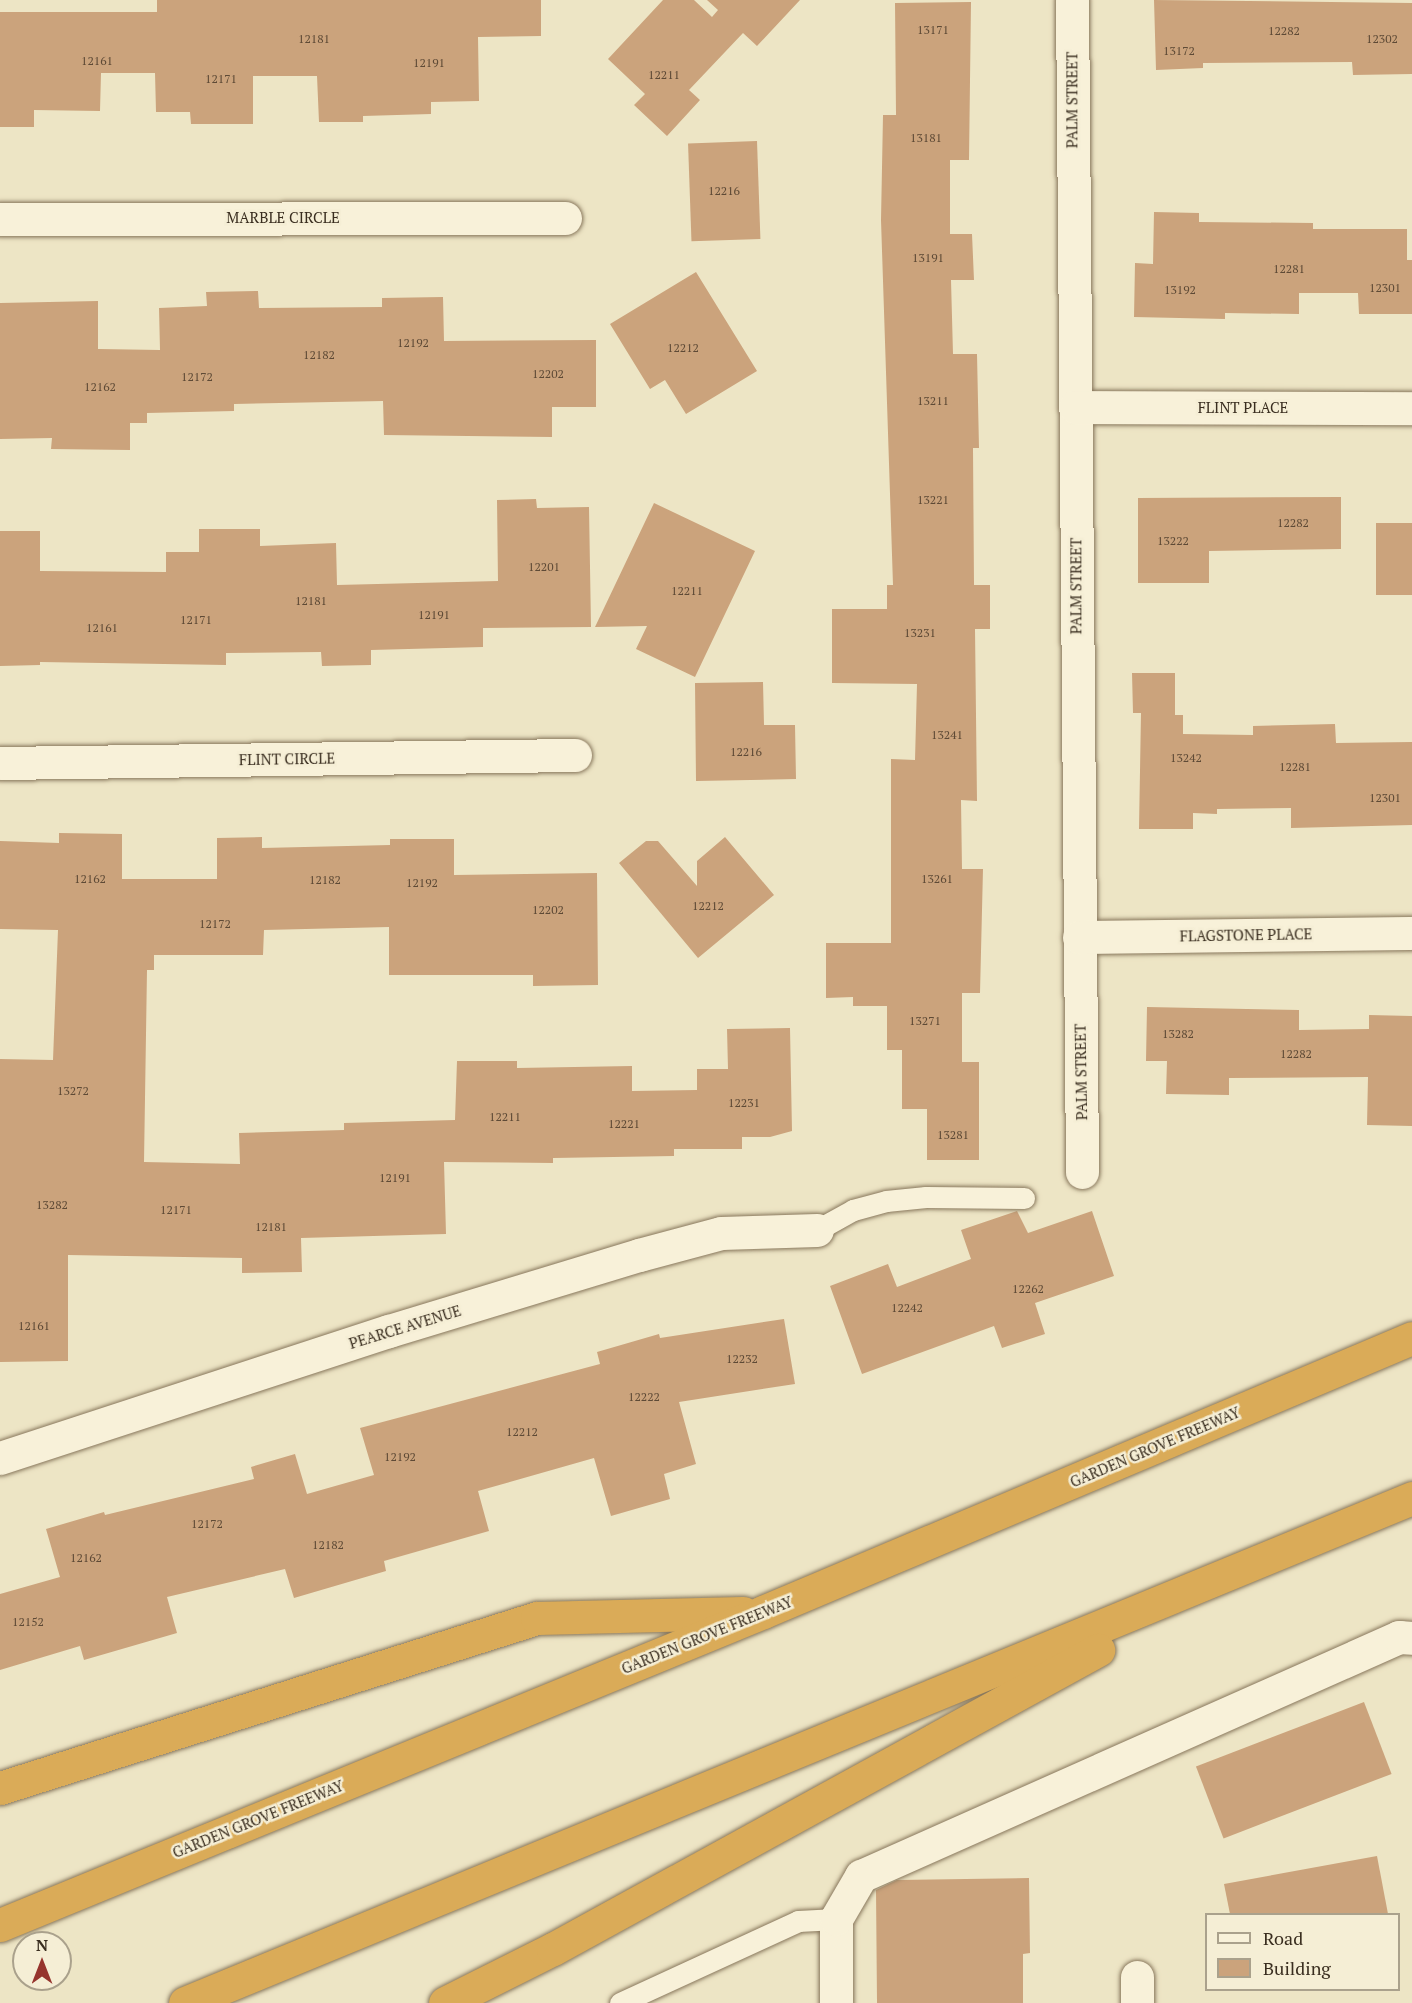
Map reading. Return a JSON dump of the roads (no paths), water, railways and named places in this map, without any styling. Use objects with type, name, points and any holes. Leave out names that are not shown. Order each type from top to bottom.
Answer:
[{"type":"highway","name":"GARDEN GROVE FREEWAY","points":[[0,1925],[763,1612],[1412,1338]]},
{"type":"highway","points":[[185,2003],[1237,1574],[1412,1498]]},
{"type":"highway","points":[[445,2003],[564,1943],[1237,1574]]},
{"type":"highway","points":[[0,1788],[537,1618],[763,1612]]},
{"type":"street","name":"PALM STREET","points":[[1072,0],[1082,1172]]},
{"type":"street","name":"MARBLE CIRCLE","points":[[0,219],[565,218]]},
{"type":"street","name":"FLINT PLACE","points":[[1075,408],[1412,408]]},
{"type":"street","name":"FLINT CIRCLE","points":[[0,763],[574,755]]},
{"type":"street","name":"FLAGSTONE PLACE","points":[[1079,937],[1412,933]]},
{"type":"street","name":"PEARCE AVENUE","points":[[0,1458],[389,1331],[639,1255],[722,1233],[817,1230]]},
{"type":"street","points":[[836,2003],[836,1920],[861,1876],[1399,1637],[1412,1638]]},
{"type":"lane","points":[[817,1230],[853,1210],[886,1201],[926,1197],[1024,1198]]},
{"type":"lane","points":[[620,2003],[798,1921],[836,1920]]}]
